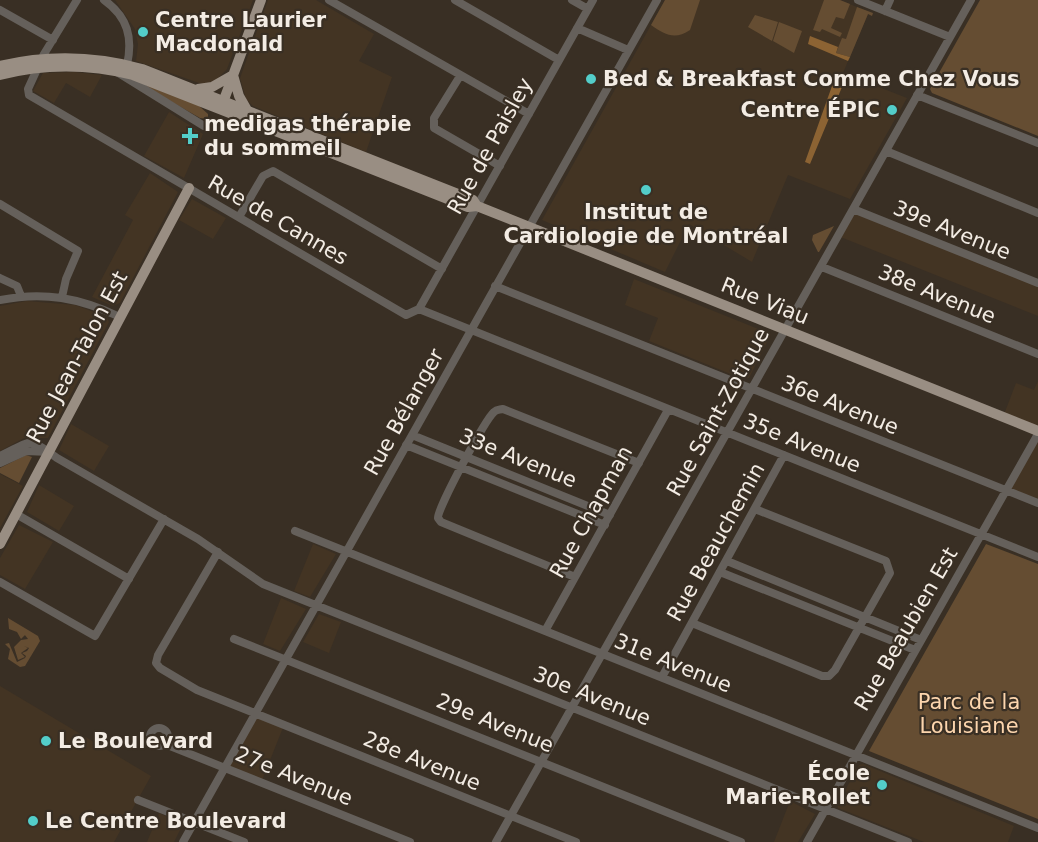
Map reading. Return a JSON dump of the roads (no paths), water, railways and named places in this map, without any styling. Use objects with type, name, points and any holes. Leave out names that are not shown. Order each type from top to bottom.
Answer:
[{"type":"main road","points":[[222,104],[261,0]]},
{"type":"main road","points":[[0,66],[40,64],[80,58],[127,65],[195,89],[222,104],[468,207],[477,206],[473,200],[248,110],[222,104],[144,84],[116,71],[40,64],[0,75]]},
{"type":"main road","points":[[195,89],[212,87],[233,75]]},
{"type":"main road","points":[[233,75],[239,96],[248,110]]},
{"type":"main road","name":"Rue Jean-Talon Est","points":[[0,544],[189,188]]},
{"type":"main road","name":"Rue Viau","points":[[477,206],[1038,433]]},
{"type":"street","points":[[40,64],[76,0]]},
{"type":"street","points":[[104,0],[117,11],[129,32],[131,44],[127,65]]},
{"type":"street","points":[[329,0],[529,114]]},
{"type":"street","points":[[455,0],[559,60]]},
{"type":"street","points":[[572,0],[588,9]]},
{"type":"street","name":"Rue de Paisley","points":[[419,309],[593,0]]},
{"type":"street","name":"Rue Bélanger","points":[[183,842],[657,0]]},
{"type":"street","points":[[858,0],[950,37]]},
{"type":"street","points":[[885,11],[890,0]]},
{"type":"street","name":"Rue Saint-Zotique","points":[[496,842],[971,0]]},
{"type":"street","points":[[0,10],[52,40]]},
{"type":"street","points":[[577,28],[628,50]]},
{"type":"street","name":"Rue de Cannes","points":[[40,64],[29,87],[29,95],[404,315],[419,309]]},
{"type":"street","points":[[460,76],[434,118],[434,128],[500,166]]},
{"type":"street","points":[[144,84],[204,126]]},
{"type":"street","points":[[917,94],[1038,143]]},
{"type":"street","points":[[886,151],[1038,213]]},
{"type":"street","points":[[239,217],[263,176],[273,171],[442,269]]},
{"type":"street","points":[[0,204],[78,251],[66,279],[62,297]]},
{"type":"street","name":"39e Avenue","points":[[853,209],[1038,283]]},
{"type":"street","name":"38e Avenue","points":[[822,267],[1038,354]]},
{"type":"street","points":[[21,296],[17,286],[2,279],[3,299],[21,296],[62,297],[88,303],[120,317]]},
{"type":"street","name":"36e Avenue","points":[[495,286],[1038,503]]},
{"type":"street","name":"35e Avenue","points":[[419,309],[1038,557]]},
{"type":"street","points":[[575,577],[441,522],[438,518],[439,508],[493,414],[503,409],[639,463]]},
{"type":"street","name":"Rue Chapman","points":[[545,631],[668,410]]},
{"type":"street","name":"Rue Beaubien Est","points":[[807,842],[1038,433]]},
{"type":"street","name":"33e Avenue","points":[[412,435],[610,515]]},
{"type":"street","name":"30e Avenue","points":[[0,456],[26,443],[40,444],[49,452],[218,552],[263,584],[908,842]]},
{"type":"street","name":"33e Avenue","points":[[406,445],[605,525]]},
{"type":"street","points":[[0,463],[28,450],[49,452]]},
{"type":"street","name":"Rue Beauchemin","points":[[662,677],[784,456]]},
{"type":"street","points":[[692,623],[822,676],[830,676],[890,573],[886,561],[755,509]]},
{"type":"street","points":[[16,514],[129,579]]},
{"type":"street","points":[[0,582],[95,636],[164,519]]},
{"type":"street","name":"31e Avenue","points":[[295,531],[1038,828]]},
{"type":"street","name":"28e Avenue","points":[[218,552],[158,655],[156,663],[162,670],[198,690],[255,714],[576,842]]},
{"type":"street","points":[[727,561],[921,640]]},
{"type":"street","points":[[720,572],[915,650]]},
{"type":"street","name":"29e Avenue","points":[[234,639],[741,842]]},
{"type":"street","name":"27e Avenue","points":[[165,744],[410,842]]},
{"type":"street","points":[[138,800],[244,842]]},
{"type":"place","name":"Centre Laurier Macdonald","points":[[143,32]]},
{"type":"place","name":"Bed & Breakfast Comme Chez Vous","points":[[591,79]]},
{"type":"place","name":"Centre ÉPIC","points":[[892,110]]},
{"type":"place","name":"medigas thérapie du sommeil","points":[[190,136]]},
{"type":"place","name":"Institut de Cardiologie de Montréal","points":[[646,190]]},
{"type":"place","name":"Le Boulevard","points":[[46,741]]},
{"type":"place","name":"École Marie-Rollet","points":[[882,785]]},
{"type":"place","name":"Le Centre Boulevard","points":[[33,821]]},
{"type":"park label","name":"Parc de la Louisiane","points":[[969,714]]}]
